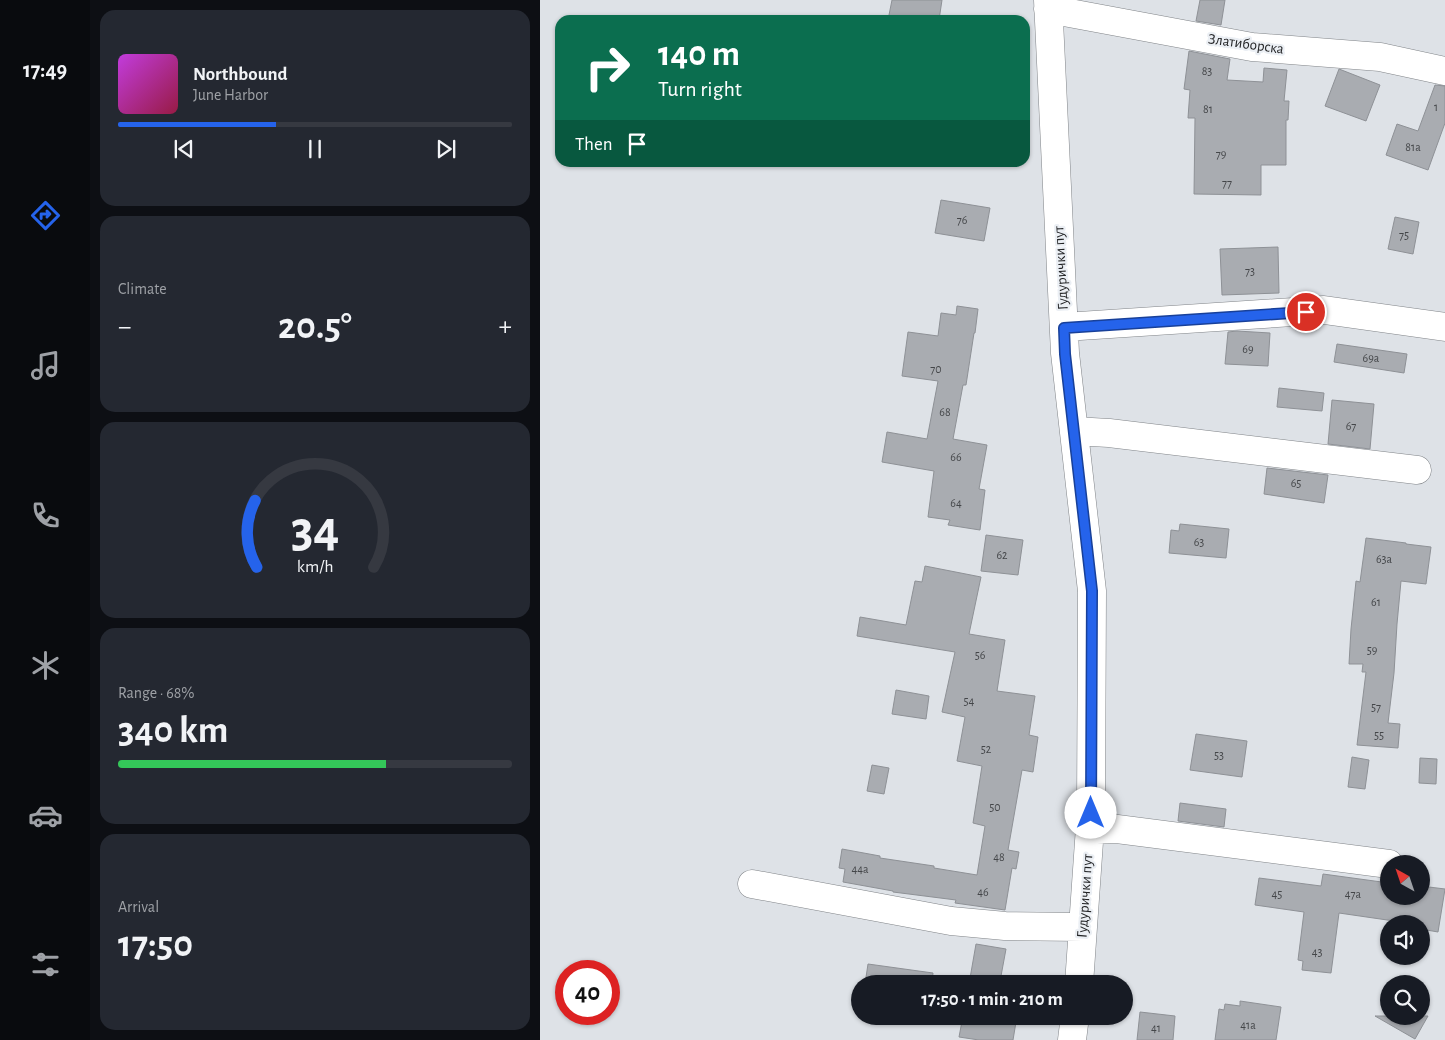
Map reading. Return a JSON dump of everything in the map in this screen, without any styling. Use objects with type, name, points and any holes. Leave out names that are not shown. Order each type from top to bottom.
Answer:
[{"type":"street","name":"Златиборска","points":[[1048,4],[1252,47],[1380,57],[1445,71]]},
{"type":"street","name":"Гудурички пут","points":[[1048,4],[1065,354],[1092,591],[1090,830],[1080,975]]},
{"type":"street","points":[[1064,328],[1324,310],[1445,327]]},
{"type":"street","points":[[1074,431],[1109,433],[1417,470]]},
{"type":"street","points":[[1090,830],[1117,829],[1380,863]]},
{"type":"street","points":[[752,884],[951,921],[1005,926],[1084,927]]},
{"type":"street","points":[[1072,1040],[1074,1025]]},
{"type":"building","points":[[892,0],[942,0],[940,15],[889,15]]},
{"type":"building","points":[[1200,0],[1225,0],[1221,25],[1196,21]]},
{"type":"building","points":[[1189,51],[1230,59],[1227,80],[1263,82],[1264,68],[1287,70],[1284,101],[1289,101],[1288,120],[1286,120],[1286,165],[1261,165],[1261,195],[1194,194],[1195,118],[1188,118],[1190,90],[1184,89]]},
{"type":"building","points":[[1339,69],[1380,85],[1366,121],[1325,106]]},
{"type":"building","points":[[1435,85],[1445,86],[1445,123],[1428,170],[1386,155],[1397,124],[1418,131]]},
{"type":"building","points":[[941,200],[990,208],[984,241],[935,233]]},
{"type":"building","points":[[1395,217],[1419,222],[1413,254],[1388,249]]},
{"type":"building","points":[[1278,247],[1279,293],[1222,295],[1220,249]]},
{"type":"building","points":[[957,306],[978,309],[966,385],[963,385],[953,439],[987,445],[979,489],[985,490],[980,530],[948,525],[950,520],[928,517],[934,471],[882,462],[887,432],[927,439],[938,381],[902,376],[908,332],[938,336],[941,313],[956,315]]},
{"type":"building","points":[[1228,332],[1270,333],[1268,366],[1225,364]]},
{"type":"building","points":[[1337,344],[1407,354],[1404,373],[1334,362]]},
{"type":"building","points":[[1279,388],[1324,393],[1322,411],[1277,407]]},
{"type":"building","points":[[1332,400],[1374,404],[1370,449],[1328,444]]},
{"type":"building","points":[[1267,468],[1328,475],[1324,503],[1264,494]]},
{"type":"building","points":[[1180,524],[1229,529],[1226,558],[1169,553],[1171,530],[1179,531]]},
{"type":"building","points":[[986,535],[1023,540],[1018,575],[981,571]]},
{"type":"building","points":[[1366,538],[1431,547],[1426,584],[1401,581],[1388,723],[1400,724],[1398,748],[1357,745],[1366,672],[1362,672],[1363,664],[1349,664],[1356,581],[1360,582]]},
{"type":"building","points":[[925,566],[981,577],[969,634],[1005,640],[997,691],[1035,696],[1029,735],[1038,737],[1033,772],[1022,770],[1008,850],[1019,852],[1016,869],[1012,868],[1005,910],[955,903],[956,900],[893,892],[843,882],[845,869],[839,868],[842,849],[880,856],[880,858],[977,875],[985,826],[973,823],[982,766],[957,761],[965,717],[942,712],[955,652],[857,636],[860,617],[906,625],[915,581],[922,582]]},
{"type":"building","points":[[896,690],[929,696],[926,719],[892,714]]},
{"type":"building","points":[[1196,734],[1247,741],[1242,777],[1190,770]]},
{"type":"building","points":[[1352,757],[1369,760],[1365,789],[1348,787]]},
{"type":"building","points":[[1420,758],[1437,759],[1436,784],[1419,783]]},
{"type":"building","points":[[872,765],[889,768],[884,794],[867,791]]},
{"type":"building","points":[[1180,803],[1226,809],[1224,827],[1178,821]]},
{"type":"building","points":[[1323,874],[1380,882],[1380,905],[1430,905],[1430,887],[1445,889],[1438,932],[1430,931],[1430,915],[1380,915],[1380,919],[1339,913],[1331,973],[1302,970],[1303,961],[1298,960],[1304,912],[1255,905],[1259,878],[1321,886]]},
{"type":"building","points":[[976,944],[1006,949],[1001,975],[971,975]]},
{"type":"building","points":[[868,964],[933,973],[933,975],[866,975]]},
{"type":"building","points":[[1240,1001],[1281,1007],[1276,1040],[1215,1040],[1219,1009],[1224,1010],[1225,1004],[1240,1006]]},
{"type":"building","points":[[1140,1012],[1175,1016],[1173,1040],[1137,1040]]},
{"type":"building","points":[[961,1025],[1016,1025],[1013,1040],[979,1040],[959,1037]]},
{"type":"building","points":[[1391,1025],[1423,1025],[1415,1039]]},
{"type":"route","points":[[1091,813],[1092,591],[1065,354],[1064,328],[1306,312]]}]
